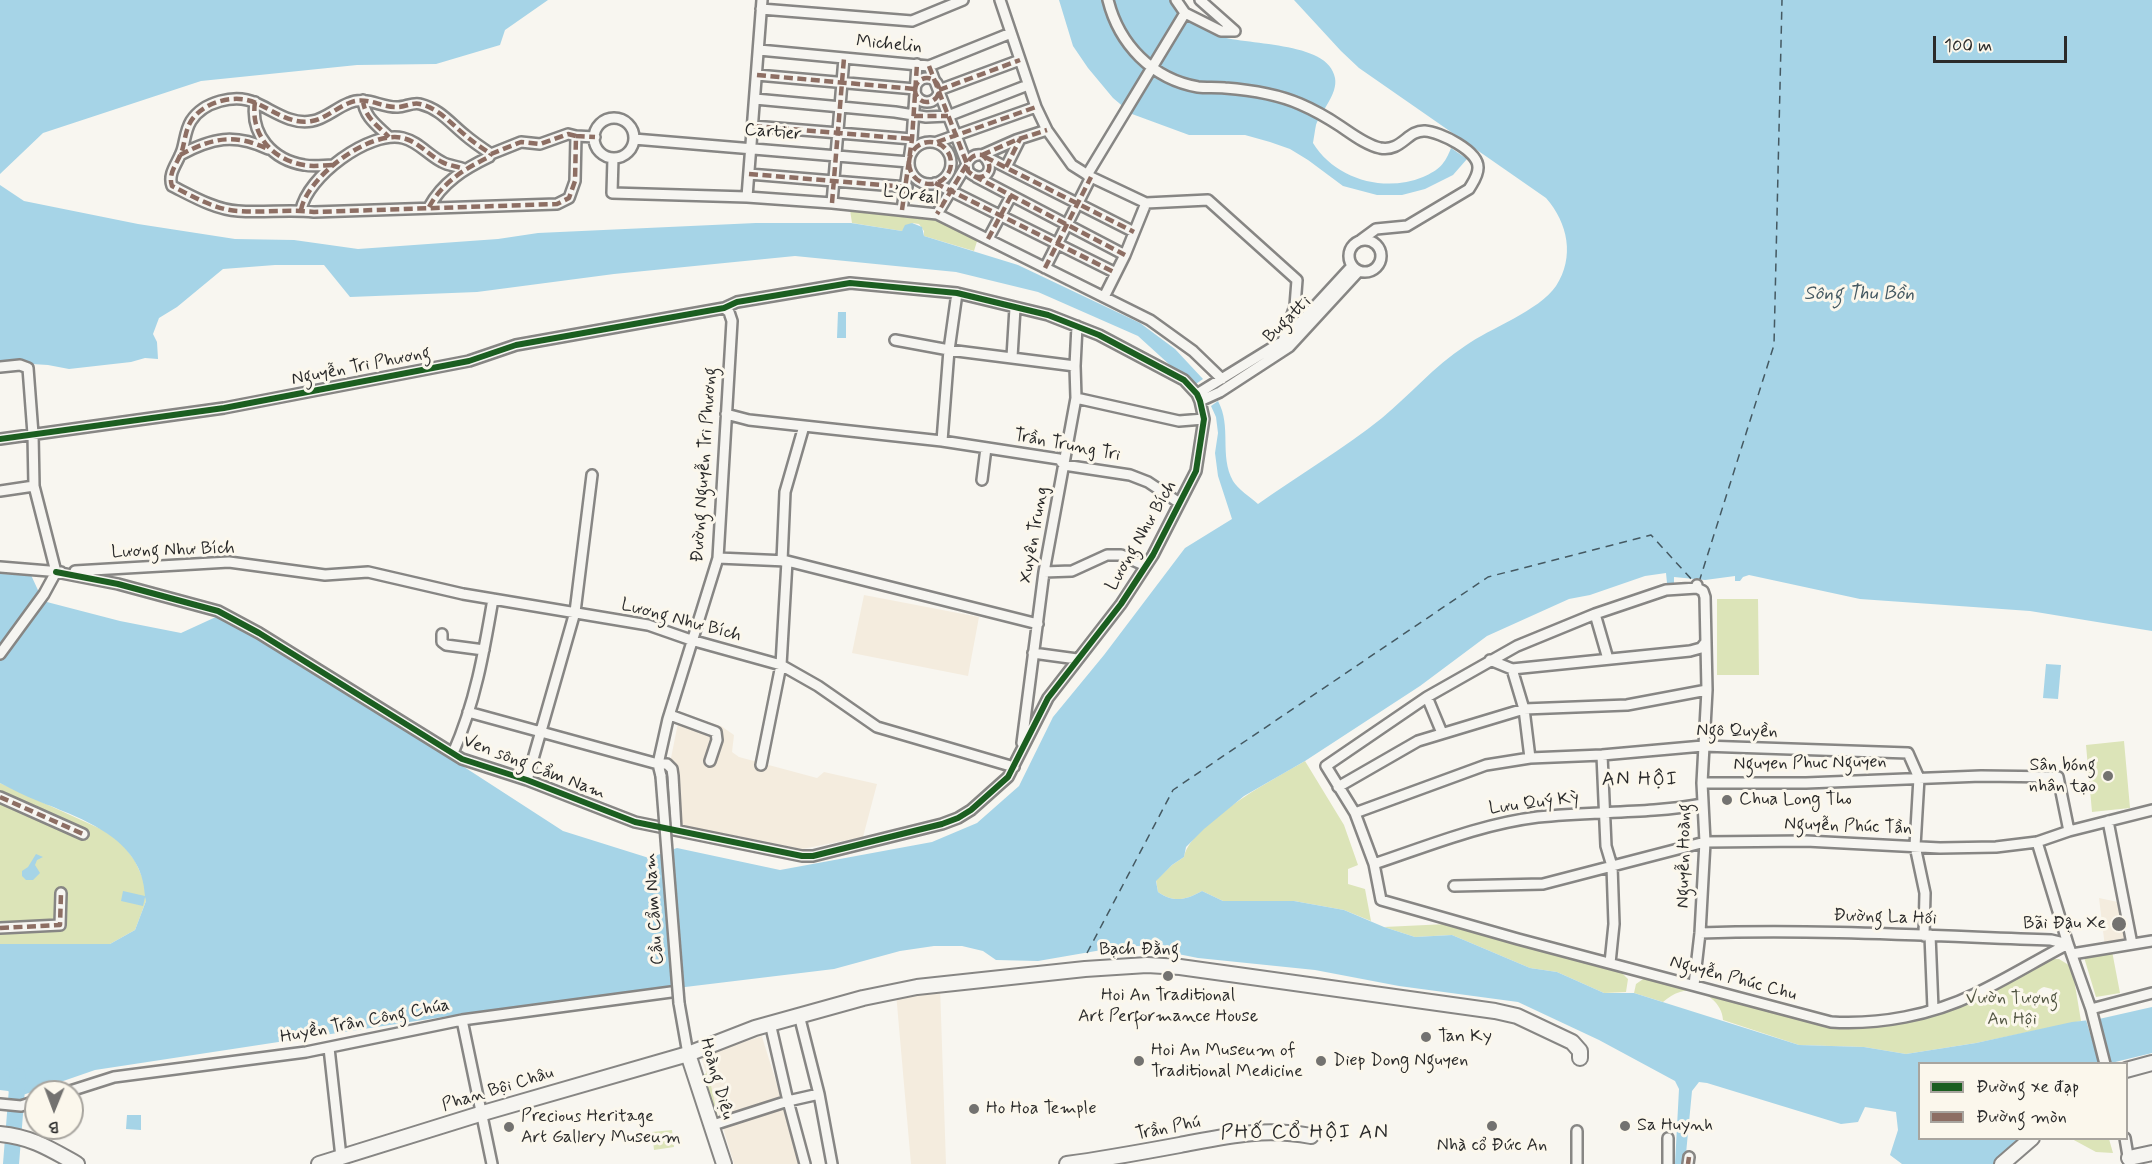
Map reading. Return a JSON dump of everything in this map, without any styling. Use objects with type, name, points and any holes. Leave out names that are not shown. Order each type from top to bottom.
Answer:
[{"type":"street","points":[[747,198],[762,4],[912,21],[963,0]]},
{"type":"street","points":[[1000,0],[1036,107],[1047,130],[1072,165],[1089,176],[1146,202],[1208,200],[1297,280],[1295,306],[1283,341]]},
{"type":"street","points":[[1108,0],[1122,36],[1135,54],[1175,81],[1198,87],[1249,90],[1293,102],[1337,124],[1361,140],[1380,148],[1394,148],[1413,134],[1424,131],[1447,138],[1476,159],[1479,167],[1476,179],[1469,189],[1407,225],[1376,229],[1356,242],[1350,250],[1350,261],[1356,269],[1370,271],[1379,265],[1381,254],[1377,244],[1361,240]]},
{"type":"street","points":[[1176,0],[1185,13],[1221,31],[1235,31],[1200,0]]},
{"type":"street","points":[[1045,268],[1089,176],[1185,13]]},
{"type":"street","name":"Michelin","points":[[759,50],[929,66],[1011,33]]},
{"type":"street","points":[[832,203],[844,58]]},
{"type":"street","points":[[939,90],[1020,60]]},
{"type":"street","points":[[902,210],[912,139],[917,64]]},
{"type":"street","points":[[929,66],[968,164],[968,171],[1125,255]]},
{"type":"street","points":[[757,75],[915,89]]},
{"type":"street","points":[[926,78],[936,83],[939,90],[937,97],[928,102],[918,98],[915,89],[919,82],[926,78]]},
{"type":"street","points":[[755,99],[895,112],[914,116],[948,116],[1028,85]]},
{"type":"street","points":[[491,154],[465,135],[444,115],[417,103],[396,107],[363,100],[349,102],[313,121],[299,122],[274,114],[246,99],[222,100],[201,109],[190,123],[170,180],[172,186],[197,198],[237,211],[301,210],[314,213],[557,204],[569,198],[575,181],[576,136]]},
{"type":"street","points":[[363,100],[371,121],[389,136]]},
{"type":"street","points":[[255,102],[255,121],[258,132],[268,149]]},
{"type":"street","points":[[968,164],[950,171],[941,181],[935,183],[916,179],[909,168],[913,150],[924,142],[937,142],[1036,107]]},
{"type":"street","points":[[619,119],[630,126],[634,139],[631,150],[613,158],[601,153],[597,148],[595,137],[601,124],[619,119]]},
{"type":"street","points":[[753,126],[912,139]]},
{"type":"street","points":[[937,214],[975,155],[982,155],[1047,130]]},
{"type":"street","points":[[429,207],[437,194],[464,169],[491,154],[521,142],[540,144],[568,134],[595,137]]},
{"type":"street","points":[[301,210],[320,176],[333,165],[374,140],[389,136],[414,142],[442,163],[464,169]]},
{"type":"street","points":[[180,155],[207,142],[226,138],[247,141],[287,160],[304,165],[333,165]]},
{"type":"street","name":"Cartier","points":[[634,139],[909,162]]},
{"type":"street","points":[[1006,167],[1020,139]]},
{"type":"street","points":[[937,142],[951,155],[950,171]]},
{"type":"street","points":[[982,155],[1134,231]]},
{"type":"street","points":[[974,176],[981,177],[990,170],[989,162],[982,155]]},
{"type":"street","name":"L’Oréal","points":[[613,158],[612,193],[832,203],[937,214],[1150,320],[1193,351],[1222,379]]},
{"type":"street","points":[[749,174],[907,187]]},
{"type":"street","points":[[935,183],[1116,273]]},
{"type":"street","points":[[988,239],[1011,196]]},
{"type":"street","points":[[1104,297],[1125,255],[1146,202]]},
{"type":"street","points":[[724,308],[738,302],[850,283],[957,293],[1048,315],[1099,335],[1184,380],[1199,397],[1222,379],[1283,341],[1356,269]]},
{"type":"street","name":"Bugatti","points":[[1199,397],[1220,392],[1289,347],[1356,269]]},
{"type":"street","points":[[942,441],[949,350],[957,293]]},
{"type":"street","name":"Đường Nguyễn Tri Phương","points":[[658,764],[691,640],[718,558],[732,321],[729,312],[724,308]]},
{"type":"street","name":"Nguyễn Tri Phương","points":[[0,439],[224,408],[469,361],[516,345],[724,308]]},
{"type":"street","points":[[1012,357],[1015,308]]},
{"type":"street","name":"Xuyên Trung","points":[[1021,748],[1044,572],[1076,398],[1077,326]]},
{"type":"street","points":[[895,340],[949,350],[1075,366]]},
{"type":"street","points":[[0,367],[20,365],[28,368],[34,486],[56,572],[44,594],[0,654]]},
{"type":"street","name":"Lương Như Bích","points":[[0,567],[56,572],[229,562],[325,575],[368,572],[536,608],[575,612],[648,625],[781,666],[818,687],[877,727],[1014,767],[1021,748],[1047,698],[1120,604],[1152,555],[1178,502],[1188,490],[1196,471],[1204,419],[1199,397]]},
{"type":"street","points":[[1076,398],[1179,421],[1204,419]]},
{"type":"street","name":"Trần Trung Tri","points":[[726,414],[749,420],[942,441],[1059,459],[1064,465],[1130,475],[1148,482],[1178,502]]},
{"type":"street","points":[[761,765],[781,666],[785,492],[804,426]]},
{"type":"street","points":[[982,480],[987,448]]},
{"type":"street","points":[[527,780],[575,612],[592,476]]},
{"type":"street","points":[[0,491],[34,486]]},
{"type":"street","points":[[1044,572],[1072,572],[1107,555],[1121,555],[1144,566]]},
{"type":"street","points":[[718,558],[785,561],[1038,624]]},
{"type":"street","name":"Ven sông Cẩm Nam","points":[[56,572],[118,584],[218,611],[259,633],[462,759],[527,780],[615,816],[802,856],[813,856],[958,818],[971,810],[1008,777],[1014,767]]},
{"type":"street","name":"Nguyễn Hoàng","points":[[1595,614],[1666,590],[1697,586],[1703,591],[1705,597],[1707,690],[1702,783],[1705,842],[1700,933],[1694,985]]},
{"type":"street","points":[[453,753],[468,712],[484,650],[493,599]]},
{"type":"street","points":[[1374,864],[1355,813],[1326,766],[1427,697],[1490,660],[1517,646],[1595,614],[1608,659]]},
{"type":"street","points":[[442,634],[442,642],[446,645],[484,650]]},
{"type":"street","points":[[1490,660],[1512,669],[1690,651],[1701,648],[1706,643]]},
{"type":"street","points":[[1033,653],[1077,659]]},
{"type":"street","points":[[1512,669],[1524,709],[1530,758]]},
{"type":"street","points":[[1338,787],[1418,741],[1524,709],[1627,705],[1707,690]]},
{"type":"street","points":[[1427,697],[1442,733]]},
{"type":"street","points":[[468,712],[658,764],[667,764],[672,769],[676,830]]},
{"type":"street","points":[[670,715],[716,732],[717,740],[710,761]]},
{"type":"street","name":"Ngô Quyền","points":[[1355,813],[1486,765],[1530,758],[1602,755],[1703,746],[1908,753],[1919,778]]},
{"type":"street","points":[[1602,755],[1603,813],[1606,846],[1612,866],[1614,924],[1610,963]]},
{"type":"street","name":"Cầu Cẩm Nam","points":[[658,764],[661,776],[679,1003]]},
{"type":"street","points":[[1933,1009],[1925,893],[1915,846],[1919,778],[2058,777],[2069,831]]},
{"type":"street","name":"Nguyen Phuc Nguyen","points":[[1702,783],[1806,783],[1919,778]]},
{"type":"street","points":[[0,797],[83,834]]},
{"type":"street","name":"Lưu Quý Kỳ","points":[[1374,864],[1485,826],[1538,817],[1671,810],[1703,804]]},
{"type":"street","name":"Nguyễn Phúc Tần","points":[[1454,886],[1543,884],[1705,842],[1806,841],[1940,848],[1996,847],[2037,842],[2069,831],[2152,810]]},
{"type":"street","points":[[2108,821],[2132,944]]},
{"type":"street","points":[[2037,842],[2092,1013],[2104,1062]]},
{"type":"street","name":"Nguyễn Phúc Chu","points":[[1374,864],[1382,900],[1831,1022],[1868,1022],[1898,1018],[1933,1009],[1974,994],[2068,944]]},
{"type":"street","points":[[0,928],[60,925],[61,893]]},
{"type":"street","name":"Đường La Hối","points":[[1700,933],[1927,935],[2052,940],[2068,944]]},
{"type":"street","points":[[2072,954],[2152,941]]},
{"type":"street","name":"Bạch Đằng","points":[[688,1054],[770,1023],[917,987],[1085,969],[1147,965],[1190,968],[1334,987],[1507,1013],[1572,1042],[1580,1051],[1580,1058]]},
{"type":"street","name":"Huyền Trân Công Chúa","points":[[84,1087],[114,1077],[329,1048],[462,1020],[671,992]]},
{"type":"street","points":[[2092,1013],[2152,993]]},
{"type":"street","name":"Hoàng Diệu","points":[[679,1003],[688,1054],[724,1164]]},
{"type":"street","points":[[799,1015],[819,1094],[832,1164]]},
{"type":"street","points":[[462,1020],[492,1164]]},
{"type":"street","points":[[770,1023],[805,1164]]},
{"type":"street","points":[[329,1048],[341,1157]]},
{"type":"street","name":"Phan Bội Châu","points":[[319,1164],[483,1113],[688,1054]]},
{"type":"street","points":[[2128,1070],[2152,1063]]},
{"type":"street","points":[[710,1125],[819,1094]]},
{"type":"street","points":[[3,1104],[24,1105]]},
{"type":"street","name":"Trần Phú","points":[[1066,1164],[1110,1158],[1239,1133],[1266,1131],[1311,1136]]},
{"type":"street","points":[[1577,1131],[1577,1164]]},
{"type":"street","points":[[0,1134],[18,1136],[47,1146],[77,1164]]},
{"type":"street","points":[[1668,1138],[1668,1164]]},
{"type":"street","points":[[2002,1164],[2030,1140]]},
{"type":"street","points":[[2125,1140],[2129,1161],[2152,1152]]},
{"type":"shaded area","points":[[864,595],[979,617],[968,676],[852,653]]},
{"type":"shaded area","points":[[680,713],[721,726],[734,735],[732,752],[739,757],[817,778],[824,772],[877,784],[863,837],[802,849],[676,824],[668,787],[666,763],[671,758]]},
{"type":"shaded area","name":"Bãi Đậu Xe","points":[[2099,898],[2132,905],[2137,943],[2105,947]]},
{"type":"shaded area","points":[[940,986],[946,1164],[911,1164],[896,993]]},
{"type":"shaded area","points":[[762,1036],[802,1164],[734,1164],[701,1056]]},
{"type":"green space","points":[[850,210],[938,218],[978,238],[974,251],[924,236],[924,231],[919,224],[912,223],[902,231],[852,223]]},
{"type":"green space","points":[[1717,599],[1758,599],[1759,675],[1717,675]]},
{"type":"green space","name":"Sân bóng nhân tạo","points":[[2124,741],[2130,808],[2092,812],[2086,745]]},
{"type":"green space","points":[[1305,761],[1344,825],[1358,865],[1348,869],[1348,884],[1365,889],[1371,921],[1344,910],[1294,901],[1223,901],[1202,891],[1185,898],[1175,899],[1158,892],[1156,880],[1184,857],[1190,844],[1202,830],[1255,790]]},
{"type":"green space","points":[[0,783],[103,830],[122,843],[135,861],[144,881],[146,901],[135,930],[110,944],[0,944]]},
{"type":"green space","points":[[1447,924],[1622,973],[1628,979],[1626,992],[1604,993],[1557,972],[1530,968],[1452,935],[1415,937],[1384,927]]},
{"type":"green space","name":"Bãi Đậu Xe","points":[[2112,951],[2120,993],[2096,997],[2083,954]]},
{"type":"green space","name":"Vườn Tượng An Hội","points":[[2059,959],[2072,967],[2081,1021],[1976,1043],[1906,1054],[1864,1047],[1799,1045],[1723,1020],[1719,1006],[1708,996],[1695,991],[1677,993],[1663,1002],[1634,993],[1636,984],[1646,977],[1842,1026],[1950,1009],[1990,993],[2040,963]],"holes":[[[2044,987],[2052,989],[2056,999],[2037,999],[2040,989]]]},
{"type":"green space","points":[[708,1072],[720,1126],[715,1127],[699,1078]]},
{"type":"green space","points":[[672,1130],[674,1147],[654,1150],[652,1132]]},
{"type":"green space","points":[[2074,1140],[2109,1140],[2113,1153],[2096,1152]]},
{"type":"water","points":[[0,0],[548,0],[505,30],[500,45],[436,64],[357,65],[201,81],[43,133],[0,174]]},
{"type":"water","points":[[1059,0],[1169,0],[1190,21],[1216,35],[1283,46],[1318,57],[1329,66],[1335,78],[1335,84],[1332,96],[1316,125],[1313,143],[1334,166],[1362,180],[1392,184],[1423,177],[1441,166],[1451,148],[1467,159],[1453,175],[1425,189],[1402,195],[1377,195],[1343,186],[1290,149],[1270,142],[1245,135],[1189,135],[1132,114],[1113,98],[1073,46]]},
{"type":"water","name":"Sông Thu Bồn","points":[[1294,0],[2152,0],[2152,631],[2030,611],[1860,599],[1749,575],[1740,581],[1735,581],[1735,576],[1705,580],[1674,577],[1674,583],[1667,583],[1666,573],[1645,576],[1590,595],[1569,599],[1487,636],[1420,686],[1305,761],[1244,796],[1186,847],[1184,857],[1156,881],[1158,892],[1175,899],[1191,897],[1202,891],[1223,901],[1294,901],[1344,910],[1415,937],[1452,935],[1530,968],[1557,972],[1604,993],[1634,993],[1799,1045],[1864,1047],[1906,1054],[1976,1043],[2152,1007],[2152,1053],[2115,1062],[1918,1062],[1918,1140],[2022,1140],[1994,1164],[1902,1164],[1890,1155],[1898,1130],[1896,1112],[1865,1107],[1858,1122],[1841,1124],[1699,1082],[1692,1091],[1685,1164],[1675,1164],[1679,1089],[1675,1081],[1599,1040],[1518,1002],[1399,986],[1315,970],[1198,958],[1138,946],[1119,947],[1038,961],[996,960],[983,951],[962,946],[934,946],[900,951],[834,969],[462,1014],[95,1070],[66,1080],[24,1080],[24,1094],[16,1097],[8,1091],[0,1090],[0,944],[110,944],[135,930],[146,901],[145,897],[143,906],[121,901],[123,891],[145,896],[142,876],[134,859],[122,845],[91,824],[0,783],[0,574],[31,575],[43,601],[120,621],[181,633],[218,616],[304,664],[563,831],[649,858],[677,848],[780,870],[932,842],[977,823],[1019,786],[1053,717],[1104,655],[1185,548],[1232,519],[1218,476],[1215,453],[1218,433],[1216,417],[1211,406],[1218,401],[1222,411],[1227,461],[1233,481],[1258,504],[1367,429],[1454,354],[1475,339],[1538,303],[1556,286],[1566,264],[1566,240],[1560,218],[1546,198],[1359,68]]},
{"type":"water","points":[[0,185],[24,201],[138,224],[235,239],[294,240],[358,249],[498,239],[538,233],[756,223],[851,223],[902,231],[905,225],[912,223],[922,227],[924,236],[1018,265],[1140,323],[1175,349],[1203,379],[1193,386],[1138,336],[1038,292],[956,272],[795,256],[614,274],[477,292],[350,297],[324,265],[275,265],[223,269],[177,307],[159,318],[153,334],[157,342],[158,359],[145,358],[131,362],[69,369],[48,365],[0,362]]},
{"type":"water","points":[[838,312],[846,312],[846,338],[837,338]]},
{"type":"water","points":[[2046,664],[2061,665],[2058,699],[2043,698]]},
{"type":"water","points":[[36,854],[43,857],[37,860],[35,865],[40,873],[33,880],[26,880],[22,876],[22,871],[28,867]]},
{"type":"water","points":[[127,1115],[141,1115],[141,1130],[126,1129]]},
{"type":"pier","points":[[2097,1016],[2111,1062],[2099,1062],[2086,1020]]},
{"type":"waterway","points":[[11,1164],[18,1076]]},
{"type":"ferry route","points":[[1699,582],[1774,345],[1782,0]]},
{"type":"ferry route","points":[[1087,953],[1173,790],[1488,577],[1651,535],[1694,582]]},
{"type":"marked path","points":[[832,203],[844,58]]},
{"type":"marked path","points":[[939,90],[1020,60]]},
{"type":"marked path","points":[[902,210],[912,139],[917,64]]},
{"type":"marked path","points":[[929,66],[967,164],[968,171],[979,177],[984,176],[989,170],[989,165],[982,155],[971,158],[968,162],[967,164],[937,214]]},
{"type":"marked path","points":[[757,75],[915,89]]},
{"type":"marked path","points":[[927,78],[932,79],[938,85],[939,90],[938,95],[932,101],[927,102],[922,101],[916,95],[915,90],[916,85],[922,79],[927,78]]},
{"type":"marked path","points":[[576,136],[568,134],[540,144],[521,142],[491,154],[439,113],[420,104],[392,107],[361,100],[344,105],[321,118],[304,122],[290,119],[248,100],[229,99],[211,104],[196,114],[191,121],[172,171],[171,181],[172,186],[204,202],[238,211],[314,212],[557,204],[569,198],[575,181],[576,136],[595,137]]},
{"type":"marked path","points":[[363,100],[369,116],[389,137]]},
{"type":"marked path","points":[[255,102],[256,125],[260,135],[274,152],[283,158],[304,165],[333,165]]},
{"type":"marked path","points":[[937,142],[1036,107]]},
{"type":"marked path","points":[[914,116],[948,116]]},
{"type":"marked path","points":[[753,126],[912,139]]},
{"type":"marked path","points":[[982,155],[1047,130]]},
{"type":"marked path","points":[[301,210],[306,197],[327,171],[357,149],[389,137],[414,142],[442,162],[464,169]]},
{"type":"marked path","points":[[180,155],[213,141],[234,139],[268,149]]},
{"type":"marked path","points":[[1006,167],[1020,139]]},
{"type":"marked path","points":[[930,142],[938,143],[945,148],[950,155],[951,163],[950,171],[945,178],[938,183],[930,184],[922,183],[915,178],[910,171],[909,163],[910,155],[915,148],[922,143],[930,142]]},
{"type":"marked path","points":[[429,207],[448,183],[491,154]]},
{"type":"marked path","points":[[985,157],[1134,232]]},
{"type":"marked path","points":[[749,174],[907,187]]},
{"type":"marked path","points":[[974,176],[1125,255]]},
{"type":"marked path","points":[[1045,268],[1091,177]]},
{"type":"marked path","points":[[935,183],[1116,273]]},
{"type":"marked path","points":[[988,239],[1011,196]]},
{"type":"marked path","points":[[0,797],[83,834]]},
{"type":"marked path","points":[[0,928],[60,925],[61,893]]},
{"type":"marked path","points":[[1688,1164],[1689,1157]]},
{"type":"cycle path","points":[[0,439],[224,408],[469,361],[516,345],[724,308],[737,302],[850,283],[957,293],[1048,315],[1099,335],[1184,380],[1197,394],[1204,419],[1196,471],[1153,555],[1121,604],[1048,698],[1008,777],[971,810],[958,818],[813,856],[802,856],[635,822],[527,780],[462,759],[259,633],[218,611],[118,584],[56,572]]},
{"type":"place","name":"Sân bóng nhân tạo","points":[[2108,776]]},
{"type":"place","name":"Chua Long Tho","points":[[1727,800]]},
{"type":"place","name":"Bãi Đậu Xe","points":[[2119,924]]},
{"type":"place","name":"Hoi An Traditional Art Performance House","points":[[1168,976]]},
{"type":"place","name":"Tan Ky","points":[[1426,1037]]},
{"type":"place","name":"Hoi An Museum of Traditional Medicine","points":[[1139,1061]]},
{"type":"place","name":"Diep Dong Nguyen","points":[[1321,1061]]},
{"type":"place","name":"Ho Hoa Temple","points":[[974,1109]]},
{"type":"place","name":"Nhà cổ Đức An","points":[[1492,1126]]},
{"type":"place","name":"Sa Huynh","points":[[1625,1126]]},
{"type":"place","name":"Precious Heritage Art Gallery Museum","points":[[509,1127]]},
{"type":"district","name":"AN HỘI","points":[[1640,781]]},
{"type":"district","name":"PHỐ CỔ HỘI AN","points":[[1305,1134]]}]
